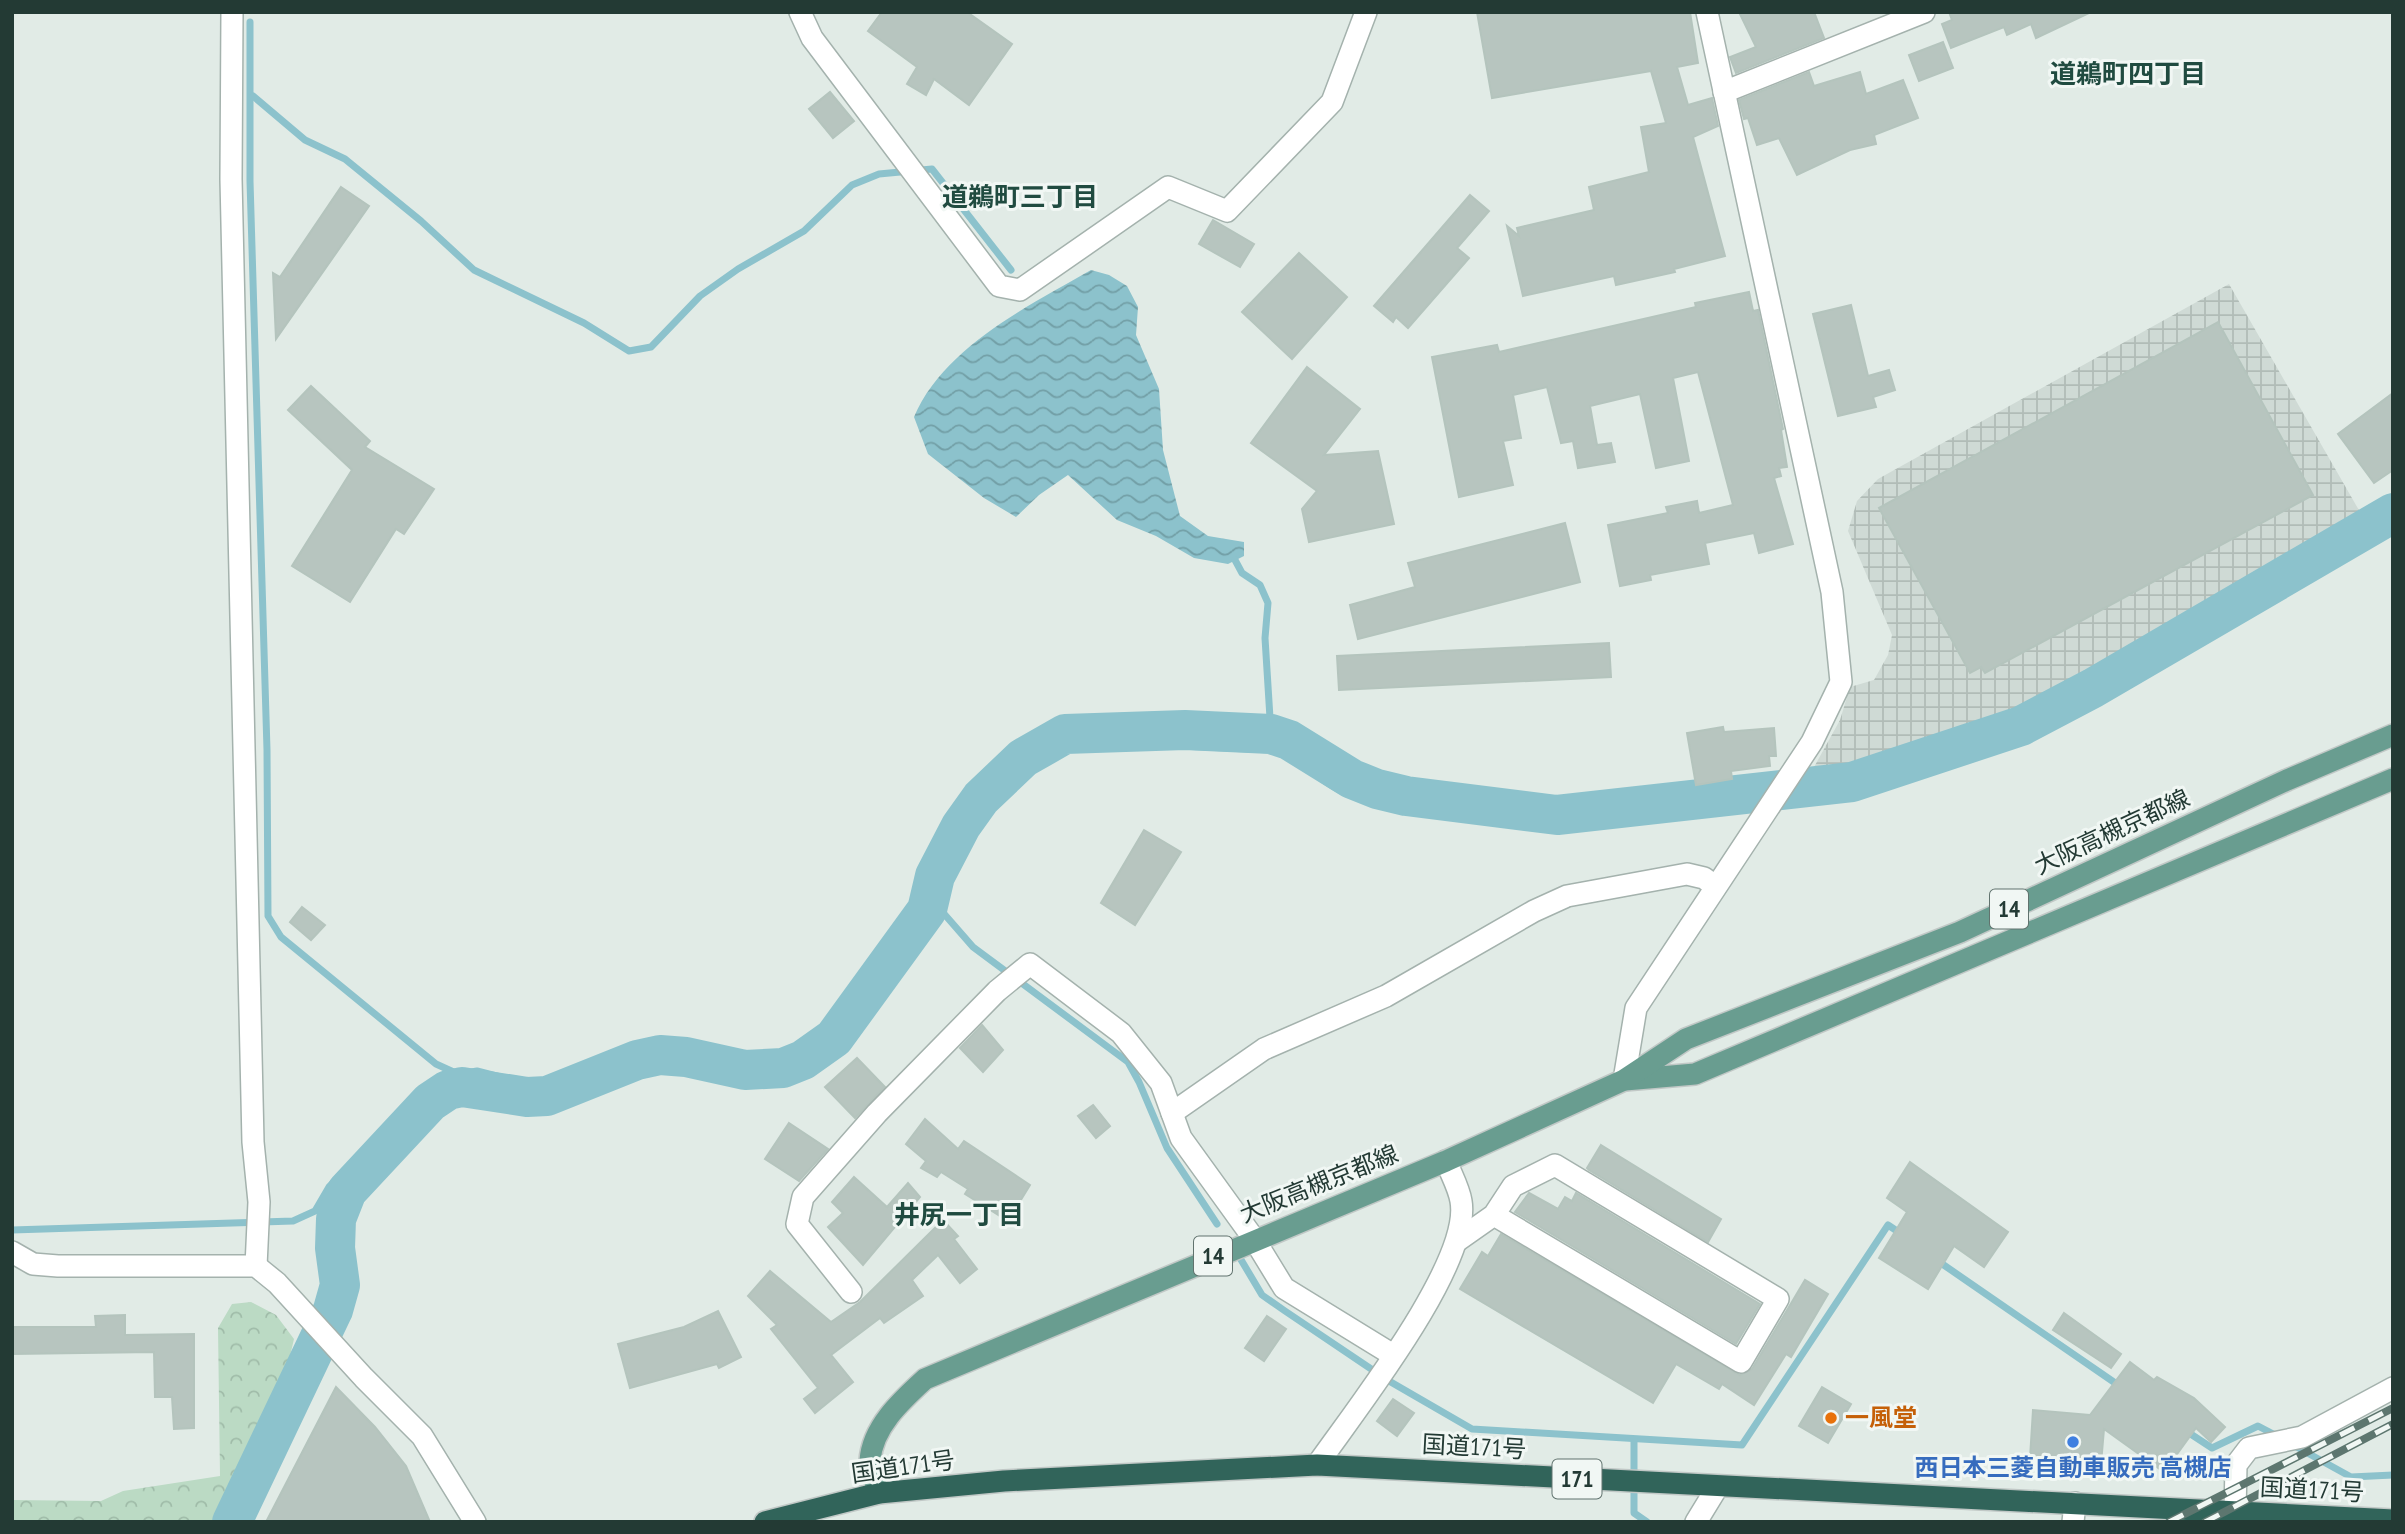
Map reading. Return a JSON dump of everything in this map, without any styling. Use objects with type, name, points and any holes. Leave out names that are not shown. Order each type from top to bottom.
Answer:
[{"type":"highway","name":"国道171号","points":[[765,1522],[800,1517],[879,1493],[1004,1481],[1317,1465],[1718,1486],[2074,1512],[2393,1520]]},
{"type":"main road","name":"大阪高槻京都線","points":[[879,1493],[870,1463],[875,1440],[896,1406],[925,1378],[1446,1161],[1624,1080],[1686,1039],[1960,932],[2287,780],[2393,735]]},
{"type":"main road","name":"大阪高槻京都線","points":[[1624,1080],[1695,1074],[2393,779]]},
{"type":"street","points":[[232,12],[232,235],[253,1142],[260,1207],[256,1266]]},
{"type":"street","points":[[800,12],[812,38],[999,286],[1020,290],[1168,187],[1227,211],[1332,102],[1366,12]]},
{"type":"street","points":[[1624,1080],[1636,1007],[1812,742],[1841,682],[1832,592],[1707,12]]},
{"type":"street","points":[[1724,92],[1924,12]]},
{"type":"street","points":[[1172,1113],[1264,1049],[1386,996],[1534,911],[1567,896],[1687,874],[1704,878],[1715,886]]},
{"type":"street","points":[[851,1292],[797,1224],[803,1197],[877,1113],[1001,988],[1030,964],[1121,1033],[1161,1083],[1181,1138],[1254,1239],[1284,1289],[1391,1358]]},
{"type":"street","points":[[1317,1465],[1391,1358],[1440,1279],[1457,1241],[1462,1202],[1446,1161]]},
{"type":"street","points":[[1457,1241],[1494,1215],[1513,1186],[1555,1165],[1778,1299],[1741,1362],[1494,1215]]},
{"type":"street","points":[[12,1252],[33,1264],[58,1266],[256,1266],[277,1283],[363,1378],[422,1436],[475,1522]]},
{"type":"street","points":[[2235,1517],[2236,1465],[2249,1448],[2302,1437],[2393,1388]]},
{"type":"street","points":[[1696,1522],[1718,1486]]},
{"type":"shaded area","points":[[2229,284],[2364,519],[2010,722],[1838,776],[1808,778],[1840,720],[1850,687],[1874,680],[1888,655],[1892,635],[1848,531],[1857,501],[1878,479]]},
{"type":"green space","points":[[251,1302],[276,1315],[294,1339],[290,1356],[255,1430],[226,1512],[219,1522],[12,1522],[12,1500],[101,1501],[123,1491],[220,1476],[218,1328],[232,1304]]},
{"type":"water","points":[[1091,270],[1109,275],[1127,286],[1138,307],[1136,335],[1159,389],[1163,450],[1180,516],[1208,536],[1244,542],[1244,556],[1228,564],[1194,558],[1156,536],[1117,520],[1068,475],[1039,495],[1016,517],[984,498],[928,454],[914,417],[927,392],[945,370],[990,331]]},
{"type":"building","points":[[882,12],[967,12],[1012,44],[969,105],[934,79],[926,95],[907,84],[917,67],[868,31]]},
{"type":"building","points":[[1477,12],[1690,12],[1698,63],[1677,67],[1688,105],[1712,98],[1718,126],[1693,137],[1725,256],[1674,269],[1675,272],[1616,285],[1614,276],[1523,296],[1507,226],[1519,236],[1517,228],[1594,210],[1589,187],[1649,172],[1641,127],[1666,123],[1651,71],[1492,98]]},
{"type":"building","points":[[1739,12],[1814,12],[1824,38],[1736,73],[1730,57],[1756,47]]},
{"type":"building","points":[[1949,12],[2091,12],[2036,38],[2031,24],[2007,35],[2004,27],[1951,48],[1942,24],[1952,20]]},
{"type":"building","points":[[1943,42],[1953,68],[1919,81],[1909,55]]},
{"type":"building","points":[[1809,72],[1814,86],[1860,72],[1866,94],[1903,80],[1918,118],[1874,135],[1876,144],[1850,150],[1797,175],[1779,138],[1757,145],[1748,118],[1744,119],[1739,100]]},
{"type":"building","points":[[830,92],[854,121],[833,138],[809,109]]},
{"type":"building","points":[[341,187],[369,206],[276,339],[273,273],[280,277]]},
{"type":"building","points":[[1470,195],[1489,211],[1457,248],[1469,258],[1408,328],[1396,317],[1393,322],[1374,306]]},
{"type":"building","points":[[1213,220],[1254,244],[1240,267],[1199,244]]},
{"type":"building","points":[[1299,253],[1347,297],[1292,359],[1242,312]]},
{"type":"building","points":[[1749,292],[1753,311],[1758,310],[1783,429],[1787,467],[1779,468],[1781,476],[1774,478],[1793,544],[1759,553],[1754,533],[1705,543],[1709,564],[1650,575],[1651,580],[1620,586],[1608,525],[1668,513],[1666,507],[1697,501],[1699,513],[1733,505],[1698,372],[1673,378],[1689,461],[1656,468],[1640,394],[1590,406],[1597,445],[1611,443],[1615,462],[1578,468],[1573,441],[1561,443],[1547,387],[1513,395],[1521,438],[1503,441],[1513,485],[1459,497],[1432,357],[1497,345],[1499,352],[1696,307],[1695,303]]},
{"type":"building","points":[[1851,305],[1868,376],[1889,370],[1895,390],[1873,397],[1876,407],[1838,416],[1813,314]]},
{"type":"building","points":[[2218,322],[2313,495],[1985,673],[1981,667],[1970,673],[1879,508]]},
{"type":"building","points":[[1307,367],[1360,409],[1324,455],[1378,451],[1394,524],[1309,542],[1302,509],[1317,491],[1251,443]]},
{"type":"building","points":[[311,386],[370,441],[365,447],[434,489],[404,534],[396,529],[350,602],[292,566],[352,470],[288,410]]},
{"type":"building","points":[[2393,393],[2393,470],[2374,483],[2338,434]]},
{"type":"building","points":[[1565,523],[1580,582],[1358,639],[1350,605],[1415,587],[1408,563]]},
{"type":"building","points":[[1609,643],[1611,677],[1339,690],[1337,656]]},
{"type":"building","points":[[1723,727],[1724,732],[1774,728],[1776,756],[1769,756],[1770,766],[1731,771],[1732,779],[1696,785],[1687,733]]},
{"type":"building","points":[[1144,830],[1181,852],[1135,925],[1101,903]]},
{"type":"building","points":[[302,907],[325,925],[311,940],[290,922]]},
{"type":"building","points":[[982,1025],[1003,1050],[983,1072],[960,1048]]},
{"type":"building","points":[[857,1058],[885,1087],[855,1118],[825,1087]]},
{"type":"building","points":[[1093,1105],[1110,1126],[1096,1138],[1078,1116]]},
{"type":"building","points":[[925,1119],[958,1149],[964,1141],[1030,1185],[1008,1221],[965,1194],[968,1189],[941,1172],[937,1177],[921,1168],[926,1161],[906,1144]]},
{"type":"building","points":[[789,1123],[828,1149],[799,1181],[765,1159]]},
{"type":"building","points":[[1601,1145],[1721,1219],[1708,1242],[1589,1170],[1587,1168]]},
{"type":"building","points":[[1910,1162],[2008,1232],[1984,1267],[1954,1246],[1928,1289],[1879,1258],[1907,1212],[1887,1198]]},
{"type":"building","points":[[854,1177],[887,1207],[908,1183],[920,1197],[863,1265],[828,1227],[843,1213],[832,1202]]},
{"type":"building","points":[[1529,1193],[1558,1209],[1565,1197],[1572,1201],[1576,1193],[1760,1304],[1736,1344],[1515,1212]]},
{"type":"building","points":[[943,1220],[958,1236],[954,1239],[977,1269],[960,1283],[938,1255],[912,1280],[923,1296],[884,1323],[880,1318],[831,1355],[853,1382],[815,1413],[804,1399],[818,1388],[771,1329],[777,1325],[748,1296],[770,1271],[831,1322],[860,1302]]},
{"type":"building","points":[[1501,1234],[1740,1375],[1752,1369],[1805,1280],[1828,1294],[1791,1357],[1786,1354],[1754,1405],[1722,1384],[1719,1389],[1676,1364],[1653,1403],[1460,1289],[1482,1252],[1488,1256]]},
{"type":"building","points":[[718,1311],[741,1357],[719,1368],[717,1364],[630,1388],[618,1344],[684,1327]]},
{"type":"building","points":[[2064,1313],[2121,1354],[2111,1368],[2053,1330]]},
{"type":"building","points":[[125,1315],[125,1335],[194,1334],[194,1428],[174,1429],[172,1397],[155,1397],[154,1352],[12,1354],[12,1327],[96,1327],[95,1316]]},
{"type":"building","points":[[1267,1316],[1286,1329],[1264,1361],[1245,1348]]},
{"type":"building","points":[[2130,1362],[2154,1380],[2157,1377],[2194,1398],[2225,1427],[2211,1442],[2196,1428],[2164,1472],[2104,1429],[2101,1464],[2030,1458],[2033,1410],[2090,1415]]},
{"type":"building","points":[[336,1387],[375,1427],[406,1466],[430,1522],[266,1522]]},
{"type":"building","points":[[1822,1387],[1851,1404],[1828,1443],[1799,1426]]},
{"type":"building","points":[[1393,1399],[1414,1413],[1397,1436],[1377,1421]]},
{"type":"waterway","points":[[250,22],[250,181],[267,750],[268,916],[281,937],[436,1064],[458,1074]]},
{"type":"waterway","points":[[253,96],[305,140],[345,159],[421,221],[474,270],[584,323],[629,351],[651,347],[700,296],[738,269],[804,231],[852,185],[879,174],[932,169],[1011,270]]},
{"type":"waterway","points":[[232,1522],[333,1310],[340,1285],[335,1248],[336,1219],[347,1191],[430,1102],[448,1090],[462,1087],[527,1097],[547,1096],[637,1060],[660,1055],[686,1057],[745,1070],[783,1068],[803,1060],[834,1038],[927,910],[935,876],[961,826],[981,798],[1023,758],[1065,734],[1185,730],[1271,734],[1289,740],[1352,779],[1377,789],[1406,796],[1557,815],[1852,782],[2021,726],[2093,688],[2393,513]]},
{"type":"waterway","points":[[1775,806],[1850,797],[2020,743],[2135,681],[2393,528]]},
{"type":"waterway","points":[[1235,560],[1242,573],[1260,585],[1268,603],[1265,638],[1271,734]]},
{"type":"waterway","points":[[949,880],[983,818],[1041,762],[1061,751],[1083,744],[1271,750],[1292,759],[1340,790],[1365,800],[1410,810],[1556,827],[1584,827],[1764,807]]},
{"type":"waterway","points":[[932,900],[973,947],[1128,1062],[1167,1148],[1217,1224]]},
{"type":"waterway","points":[[12,1230],[293,1221],[315,1211],[329,1187],[417,1094],[441,1077],[477,1071],[520,1082],[544,1081],[650,1041],[683,1042],[755,1057],[780,1054],[820,1032],[906,917]]},
{"type":"waterway","points":[[1237,1253],[1262,1295],[1389,1381],[1472,1429],[1742,1445],[1888,1225],[1903,1235]]},
{"type":"waterway","points":[[1935,1259],[2121,1387]]},
{"type":"waterway","points":[[2183,1429],[2212,1448],[2258,1426],[2277,1436]]},
{"type":"waterway","points":[[1634,1440],[1634,1513],[1647,1522]]},
{"type":"waterway","points":[[2293,1445],[2351,1477],[2393,1475]]},
{"type":"railway","points":[[2169,1522],[2393,1408]]},
{"type":"railway","points":[[2205,1522],[2393,1424]]},
{"type":"place","name":"一風堂","points":[[1831,1418]]},
{"type":"place","name":"西日本三菱自動車販売 高槻店","points":[[2073,1442]]},
{"type":"district","name":"道鵜町四丁目","points":[[2128,74]]},
{"type":"district","name":"道鵜町三丁目","points":[[1020,197]]},
{"type":"district","name":"井尻一丁目","points":[[959,1215]]}]
